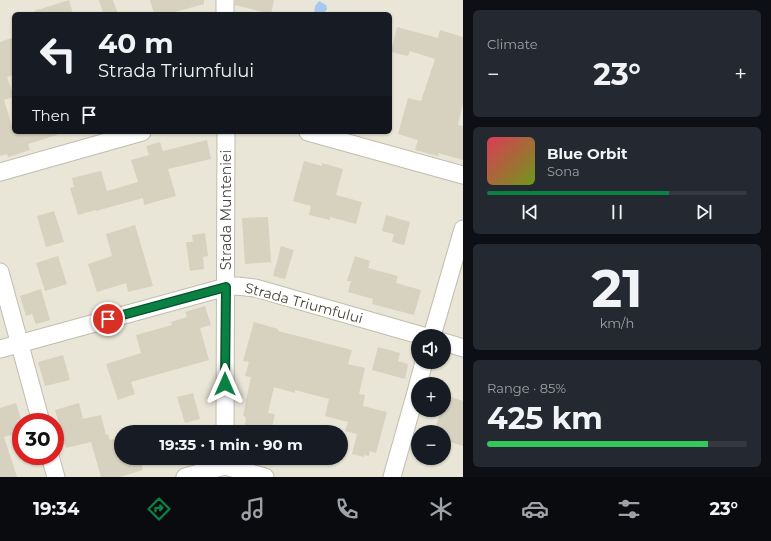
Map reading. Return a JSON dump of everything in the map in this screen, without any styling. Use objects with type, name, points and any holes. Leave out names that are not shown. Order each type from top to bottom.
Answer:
[{"type":"street","points":[[225,0],[225,12]]},
{"type":"street","points":[[0,172],[135,134]]},
{"type":"street","name":"Strada Munteniei","points":[[225,425],[226,134]]},
{"type":"street","points":[[315,134],[463,175]]},
{"type":"street","points":[[434,329],[463,229]]},
{"type":"street","points":[[0,272],[39,413]]},
{"type":"street","name":"Strada Triumfului","points":[[0,349],[226,287],[237,286],[255,288],[411,333]]},
{"type":"street","points":[[451,344],[463,348]]},
{"type":"street","points":[[392,477],[411,409]]},
{"type":"street","points":[[53,465],[56,477]]},
{"type":"street","points":[[185,477],[225,467],[265,477]]},
{"type":"shaded area","points":[[0,0],[463,0],[463,477],[0,477]]},
{"type":"water","points":[[319,1],[326,5],[327,9],[325,12],[314,12],[315,6]]},
{"type":"building","points":[[69,0],[72,12],[34,12]]},
{"type":"building","points":[[99,0],[113,0],[117,12],[102,12]]},
{"type":"building","points":[[150,0],[204,0],[204,4],[175,12],[153,12]]},
{"type":"building","points":[[235,0],[274,0],[271,12],[263,12],[235,5]]},
{"type":"building","points":[[397,27],[438,38],[440,30],[463,37],[463,103],[458,125],[463,126],[463,160],[438,153],[438,156],[415,150],[418,140],[398,134],[408,98],[421,101],[435,59],[410,51],[408,56],[392,52]]},
{"type":"building","points":[[12,38],[12,76],[7,77],[12,91],[12,98],[4,100],[12,126],[12,134],[57,134],[28,144],[30,150],[8,157],[7,154],[0,156],[0,42]]},
{"type":"building","points":[[207,140],[211,159],[168,169],[176,196],[144,205],[143,198],[78,215],[70,188],[74,187],[72,178],[101,171],[107,191],[138,182],[131,160],[149,155],[146,146],[160,142],[163,151]]},
{"type":"building","points":[[304,161],[322,166],[322,163],[343,169],[336,195],[362,202],[356,224],[330,217],[330,220],[309,215],[311,206],[293,201]]},
{"type":"building","points":[[54,211],[64,242],[46,247],[37,216]]},
{"type":"building","points":[[386,215],[410,222],[404,245],[392,242],[394,234],[382,231]]},
{"type":"building","points":[[268,217],[271,262],[245,264],[242,218]]},
{"type":"building","points":[[135,225],[153,286],[128,292],[126,283],[97,292],[88,264],[112,256],[106,234]]},
{"type":"building","points":[[205,233],[208,256],[203,257],[204,269],[190,271],[186,242],[193,242],[192,235]]},
{"type":"building","points":[[281,246],[294,250],[285,279],[273,276]]},
{"type":"building","points":[[58,256],[67,284],[45,291],[36,263]]},
{"type":"building","points":[[355,256],[370,261],[368,268],[398,276],[396,283],[421,290],[414,315],[372,304],[373,299],[348,292],[351,281],[347,281]]},
{"type":"building","points":[[41,289],[50,320],[36,324],[32,314],[26,316],[20,296]]},
{"type":"building","points":[[205,306],[211,325],[200,328],[209,360],[131,382],[135,394],[118,400],[106,364],[141,353],[136,335],[172,325],[171,322],[187,317],[185,312]]},
{"type":"building","points":[[254,322],[278,329],[278,331],[352,350],[348,364],[365,368],[359,394],[365,395],[363,406],[387,412],[376,453],[370,451],[369,456],[364,455],[364,457],[352,454],[357,434],[348,432],[348,422],[325,416],[329,399],[295,390],[295,393],[274,387],[268,413],[275,414],[273,425],[245,425],[246,417],[243,416],[251,377],[245,376],[249,362],[243,361]]},
{"type":"building","points":[[378,347],[400,353],[398,361],[408,364],[405,379],[372,370]]},
{"type":"building","points":[[63,355],[70,380],[45,386],[38,362]]},
{"type":"building","points":[[193,393],[200,419],[185,423],[177,397]]},
{"type":"building","points":[[451,397],[463,401],[463,446],[451,442],[451,425],[436,425],[439,417],[451,417]]},
{"type":"building","points":[[16,403],[19,413],[12,413],[12,435],[4,437],[17,477],[0,477],[0,408]]},
{"type":"building","points":[[79,403],[83,419],[101,415],[106,435],[108,434],[110,440],[114,439],[114,465],[142,465],[143,470],[120,477],[101,477],[91,442],[66,448],[64,441],[64,413],[56,413],[55,410]]},
{"type":"route","points":[[108,319],[226,287],[225,384]]}]
